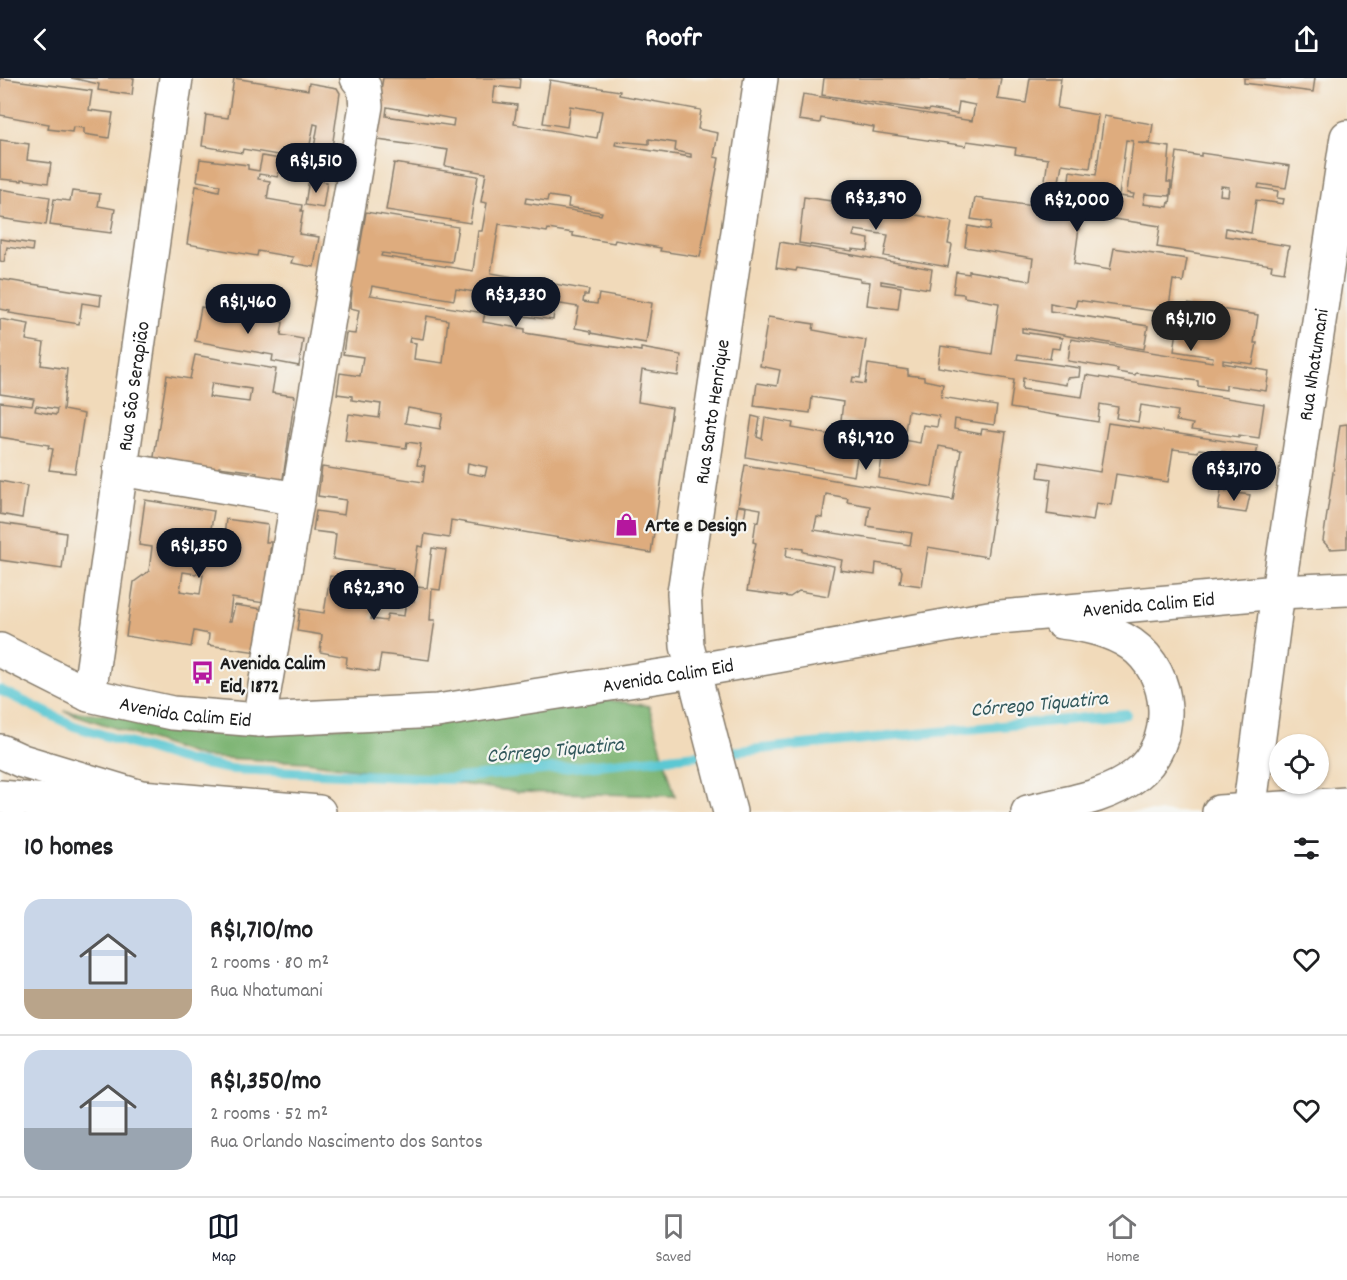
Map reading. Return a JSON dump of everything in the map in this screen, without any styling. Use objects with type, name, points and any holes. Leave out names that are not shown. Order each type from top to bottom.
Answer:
[{"type":"street","name":"Rua São Serapião","points":[[88,696],[176,78]]},
{"type":"street","points":[[259,720],[366,106],[364,87],[357,78]]},
{"type":"street","name":"Rua Santo Henrique","points":[[726,798],[686,635],[684,593],[761,78]]},
{"type":"street","name":"Rua Nhatumani","points":[[1239,811],[1278,592],[1347,137]]},
{"type":"street","points":[[120,469],[298,499]]},
{"type":"street","name":"Avenida Calim Eid","points":[[0,650],[88,696],[171,713],[259,720],[436,711],[697,686],[989,618],[1278,592],[1347,589]]},
{"type":"street","points":[[989,618],[1055,621],[1106,631],[1132,645],[1150,663],[1161,686],[1165,702],[1165,724],[1157,748],[1144,768],[1135,776],[1099,794],[1028,812]]},
{"type":"street","points":[[0,751],[31,764],[141,797]]},
{"type":"street","points":[[0,797],[46,801],[141,797],[319,812]]},
{"type":"street","points":[[1239,811],[1347,804]]},
{"type":"green space","points":[[589,697],[649,706],[675,796],[518,792],[307,762],[202,757],[64,711],[305,731]]},
{"type":"building","points":[[0,78],[92,91],[89,110],[113,113],[109,138],[84,134],[84,128],[73,127],[72,132],[48,129],[49,124],[0,115]]},
{"type":"building","points":[[71,78],[134,78],[132,95],[98,90],[99,84]]},
{"type":"building","points":[[234,78],[308,90],[309,83],[337,88],[340,93],[329,168],[311,165],[318,125],[314,124],[307,160],[243,149],[242,153],[202,146],[206,115],[228,118]]},
{"type":"building","points":[[383,78],[520,78],[519,89],[495,86],[493,102],[517,105],[514,124],[597,138],[602,111],[570,106],[567,127],[543,123],[550,80],[620,91],[619,95],[701,110],[698,129],[718,133],[714,157],[719,158],[700,257],[660,251],[661,248],[615,240],[614,243],[573,236],[573,233],[548,229],[547,232],[499,224],[491,273],[589,290],[588,295],[584,295],[583,302],[597,304],[599,294],[652,303],[646,343],[575,328],[579,307],[555,303],[553,320],[517,315],[518,310],[486,306],[488,294],[456,289],[454,300],[372,286],[370,295],[485,313],[483,322],[525,329],[525,333],[681,355],[678,376],[642,370],[638,402],[672,408],[651,553],[451,520],[449,538],[425,534],[423,547],[418,546],[413,581],[391,578],[393,568],[333,559],[336,534],[313,531],[316,511],[344,515],[346,500],[318,496],[322,467],[423,482],[425,466],[417,465],[421,444],[407,442],[406,448],[345,440],[349,414],[379,418],[381,404],[352,400],[352,396],[337,394],[340,373],[360,376],[363,357],[343,354],[346,333],[355,334],[359,310],[350,308],[352,292],[350,292],[356,252],[359,253],[366,212],[458,227],[452,262],[382,253],[381,256],[473,271],[478,231],[482,231],[487,203],[481,202],[486,173],[445,166],[448,150],[378,140],[373,137]],"holes":[[[387,107],[454,119],[453,126],[386,116]],[[649,139],[676,143],[675,151],[691,154],[691,157],[615,145],[616,141],[649,144]],[[548,196],[569,199],[568,207],[602,212],[601,215],[525,203],[526,198],[547,201]],[[427,316],[448,320],[443,363],[414,359],[416,343],[409,342],[410,337],[423,339]],[[408,408],[443,414],[440,429],[405,423]],[[468,463],[487,467],[485,476],[467,473]]]},
{"type":"building","points":[[824,78],[1001,78],[997,99],[1026,103],[1030,78],[1061,78],[1057,108],[1098,115],[1090,168],[1062,164],[1058,187],[1068,188],[1070,171],[1096,175],[1104,116],[1153,124],[1150,143],[1138,143],[1170,147],[1167,182],[1171,182],[1170,196],[1145,194],[1143,204],[1168,207],[1170,203],[1177,152],[1201,156],[1201,153],[1290,166],[1286,188],[1259,184],[1258,188],[1278,191],[1277,198],[1284,199],[1283,204],[1256,200],[1251,233],[1226,228],[1225,236],[1289,246],[1284,272],[1271,270],[1272,265],[1157,247],[1160,226],[1081,214],[1074,264],[1110,270],[1114,248],[1187,259],[1183,282],[1173,280],[1168,313],[1077,300],[1075,308],[1050,303],[1050,311],[1148,326],[1144,349],[1022,328],[1022,332],[1062,338],[1060,349],[1052,348],[1050,359],[1018,354],[1017,359],[1080,368],[1079,377],[1067,378],[1066,385],[1023,378],[1022,389],[1082,397],[1086,375],[1264,404],[1259,438],[1191,430],[1193,424],[1176,421],[1178,411],[1141,405],[1138,422],[1116,418],[1118,407],[1100,404],[1098,422],[1010,408],[1014,380],[938,367],[941,346],[992,354],[999,303],[953,293],[956,272],[969,274],[969,271],[1030,281],[1033,258],[965,247],[968,226],[990,230],[991,222],[971,219],[975,198],[1041,207],[1048,159],[1015,154],[1016,148],[967,141],[966,146],[873,132],[874,127],[821,118],[820,123],[799,120],[803,94],[972,121],[975,105],[959,102],[957,114],[822,95]],"holes":[[[1126,140],[1133,141],[1127,193],[1134,194],[1133,198],[1119,196]],[[1221,186],[1229,187],[1228,196],[1220,195]],[[1075,189],[1094,192],[1094,196],[1074,193]]]},
{"type":"building","points":[[1244,78],[1315,78],[1313,92],[1244,83]]},
{"type":"building","points":[[0,140],[29,144],[27,160],[51,163],[48,183],[22,179],[22,181],[0,179]]},
{"type":"building","points":[[262,156],[281,159],[278,177],[259,174],[258,179],[270,181],[267,199],[302,205],[299,234],[319,237],[314,267],[291,263],[293,257],[258,251],[257,256],[187,244],[196,186],[219,191],[220,185],[197,181],[200,159],[248,165],[248,169],[259,171]]},
{"type":"building","points":[[394,163],[478,176],[470,223],[386,210]]},
{"type":"building","points":[[309,179],[327,182],[323,208],[305,205]]},
{"type":"building","points":[[0,189],[50,197],[46,225],[0,218]]},
{"type":"building","points":[[72,191],[100,194],[98,206],[115,209],[111,233],[50,225],[54,199],[70,201]]},
{"type":"building","points":[[804,197],[886,212],[886,209],[952,222],[948,244],[952,245],[948,267],[884,256],[888,235],[855,230],[853,236],[869,239],[868,251],[852,249],[852,251],[799,243]]},
{"type":"building","points":[[0,239],[33,244],[32,251],[7,247],[4,262],[0,261]]},
{"type":"building","points":[[780,242],[932,269],[929,289],[881,281],[881,284],[901,287],[898,309],[867,305],[870,282],[797,268],[796,271],[776,268]]},
{"type":"building","points":[[0,279],[101,295],[100,306],[82,303],[79,324],[9,313],[10,311],[0,309]]},
{"type":"building","points":[[1188,304],[1258,315],[1254,343],[1257,343],[1253,364],[1223,360],[1223,363],[1269,371],[1266,391],[1226,385],[1226,390],[1198,386],[1198,381],[1136,373],[1135,375],[1117,372],[1118,369],[1068,361],[1071,339],[1212,362],[1213,357],[1174,351],[1177,331],[1184,332]]},
{"type":"building","points":[[201,307],[283,322],[281,335],[303,339],[299,366],[272,361],[273,355],[195,341]]},
{"type":"building","points":[[768,317],[814,324],[813,330],[866,340],[860,378],[853,377],[852,382],[865,384],[868,364],[908,370],[908,375],[924,377],[924,380],[943,384],[941,397],[997,406],[994,425],[955,419],[954,429],[981,434],[982,429],[1006,432],[987,557],[928,547],[922,586],[900,583],[902,571],[900,567],[876,563],[875,575],[840,570],[842,560],[787,547],[786,557],[834,566],[828,596],[799,591],[790,597],[747,591],[756,543],[753,542],[756,521],[759,522],[761,509],[738,505],[745,465],[953,500],[961,450],[939,446],[932,487],[879,478],[885,437],[920,443],[923,425],[937,427],[939,416],[908,411],[905,431],[841,420],[843,402],[812,397],[810,413],[754,406],[757,383],[777,386],[780,370],[760,366]],"holes":[[[826,494],[848,498],[847,502],[870,506],[867,526],[912,533],[910,545],[814,530],[817,517],[822,518]]]},
{"type":"building","points":[[0,319],[29,324],[26,340],[44,343],[41,365],[67,369],[63,410],[84,414],[75,473],[49,470],[53,449],[48,448],[49,445],[0,437],[0,402],[32,406],[34,399],[0,394]],"holes":[[[36,406],[57,409],[56,415],[35,411]]]},
{"type":"building","points":[[195,355],[276,369],[272,393],[295,396],[282,485],[256,481],[257,472],[219,467],[218,474],[153,463],[167,375],[190,379]],"holes":[[[212,383],[251,389],[249,402],[209,397]]]},
{"type":"building","points":[[752,416],[760,418],[757,437],[762,439],[765,418],[793,423],[792,428],[860,440],[854,476],[746,457]]},
{"type":"building","points":[[1108,423],[1258,446],[1253,472],[1223,468],[1225,452],[1173,449],[1168,482],[1116,474],[1111,505],[1096,503],[1093,521],[1047,514],[1051,479],[1038,477],[1040,462],[1100,472]]},
{"type":"building","points":[[1347,424],[1347,548],[1330,549],[1323,541],[1340,425]]},
{"type":"building","points":[[0,481],[27,486],[22,518],[0,514]]},
{"type":"building","points":[[1221,491],[1250,495],[1246,513],[1218,509]]},
{"type":"building","points":[[145,500],[214,511],[210,534],[224,536],[226,519],[268,525],[266,542],[271,542],[264,603],[232,598],[229,621],[231,621],[235,605],[262,609],[257,652],[208,645],[209,634],[194,631],[191,647],[126,636],[134,582],[149,571],[152,547],[139,545]],"holes":[[[183,572],[203,575],[200,594],[180,591]]]},
{"type":"building","points":[[738,506],[746,507],[744,519],[736,518]]},
{"type":"building","points":[[0,523],[66,533],[62,569],[0,560]]},
{"type":"building","points":[[432,548],[446,550],[440,590],[432,589],[430,620],[435,620],[429,660],[381,654],[378,672],[346,667],[347,657],[320,652],[322,635],[297,631],[300,609],[324,613],[330,576],[393,583],[391,596],[376,593],[371,619],[386,621],[388,614],[404,616],[406,600],[414,601],[416,587],[427,588]]},
{"type":"waterway","name":"Córrego Tiquatira","points":[[0,690],[74,726],[187,761],[231,769],[448,779],[1126,714]]},
{"type":"place","name":"Arte e Design","points":[[627,524]]},
{"type":"place","name":"Avenida Calim Eid, 1872","points":[[202,673]]}]
